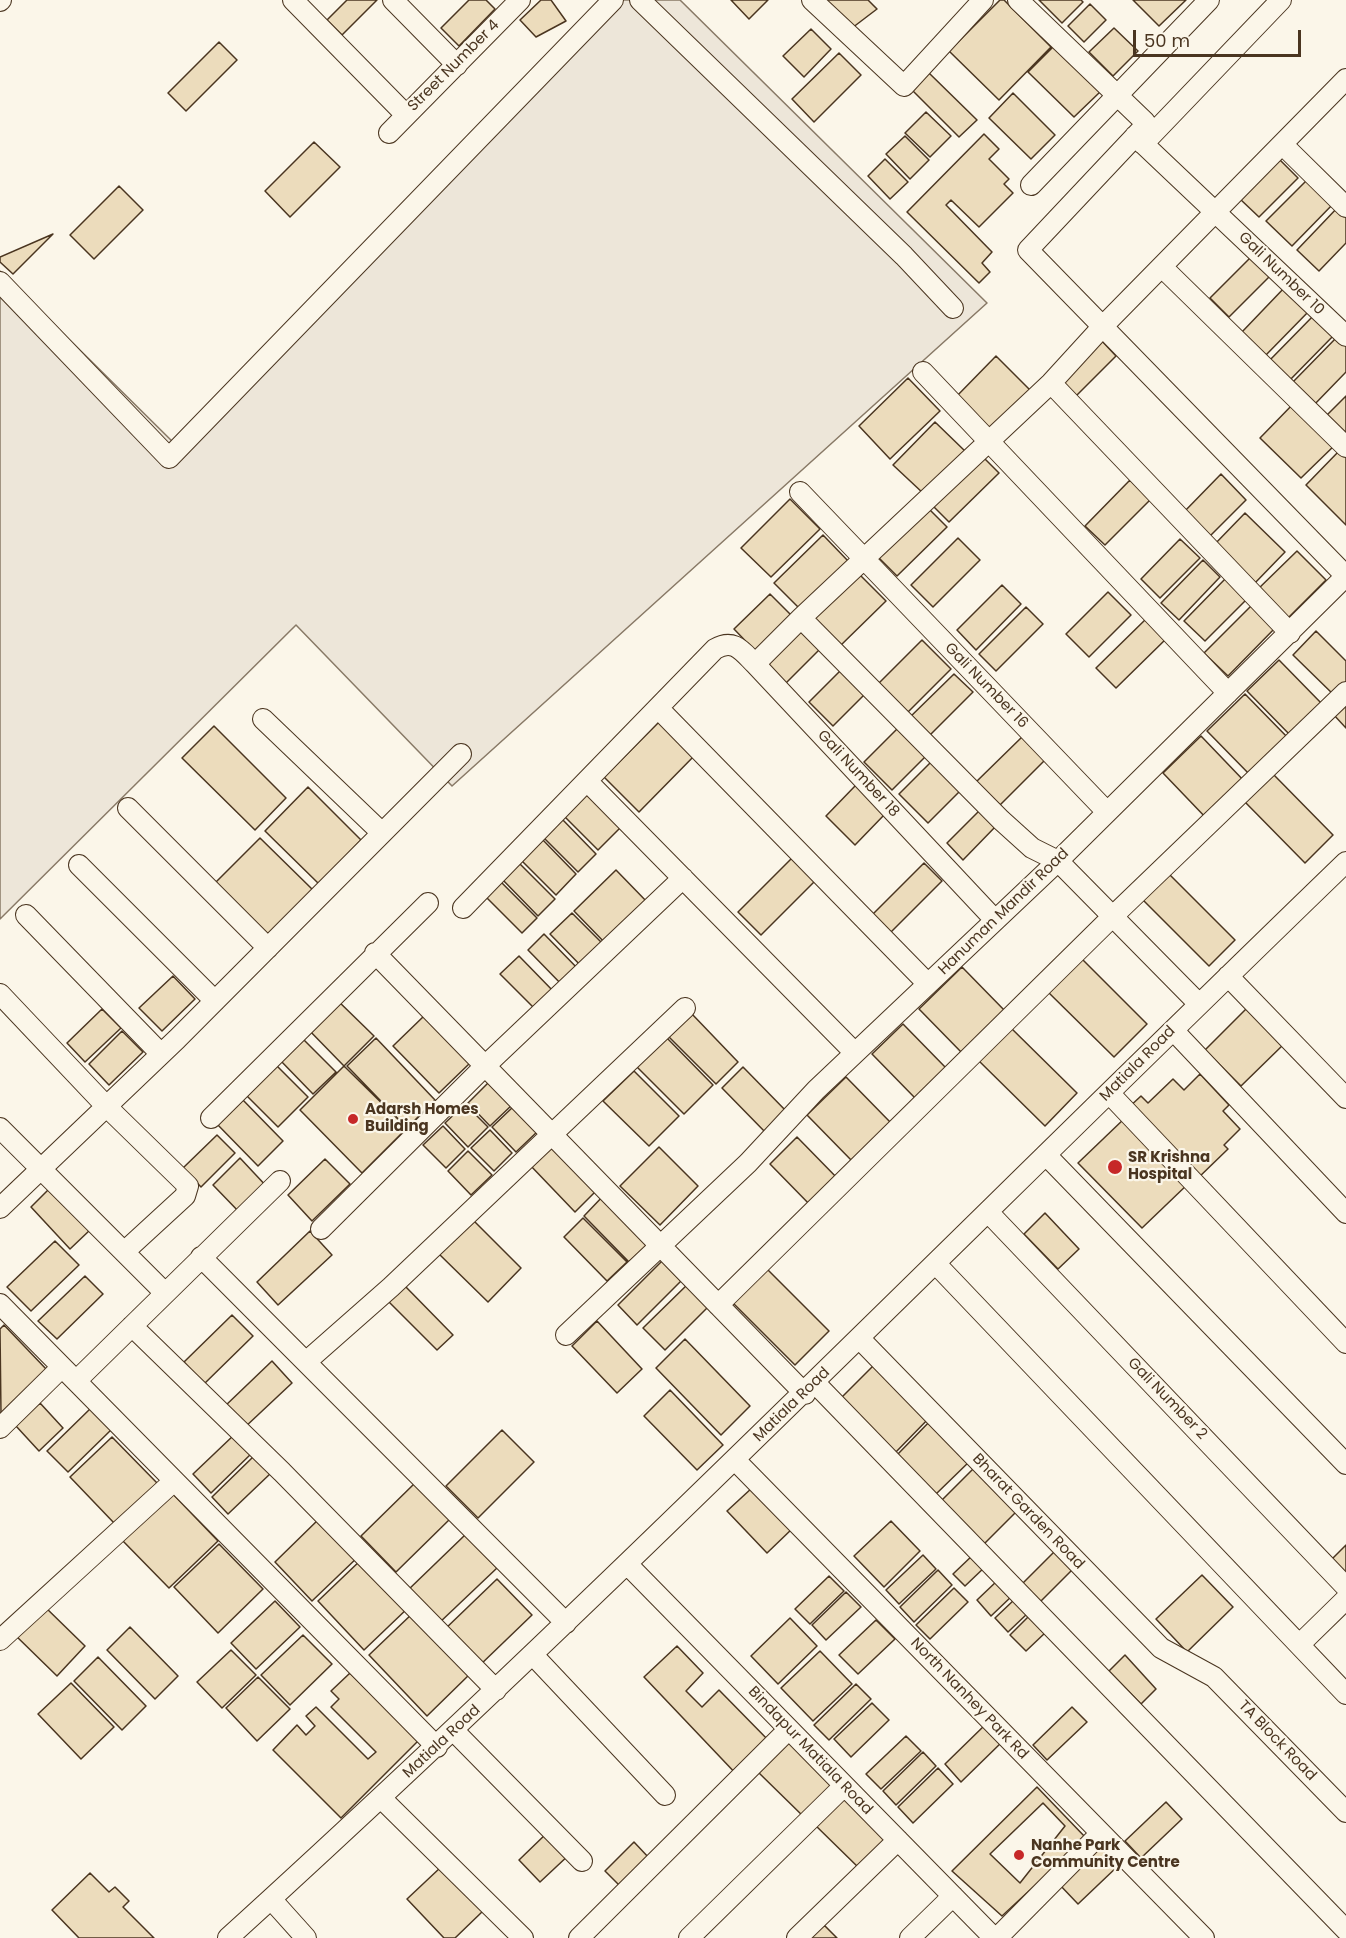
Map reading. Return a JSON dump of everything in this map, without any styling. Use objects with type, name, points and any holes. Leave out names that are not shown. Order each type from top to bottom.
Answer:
[{"type":"street","points":[[293,0],[406,115]]},
{"type":"street","points":[[393,0],[456,65]]},
{"type":"street","points":[[0,282],[169,458],[612,0]]},
{"type":"street","points":[[640,0],[954,308]]},
{"type":"street","points":[[812,0],[904,86],[983,0]]},
{"type":"street","points":[[1018,0],[1145,122],[1139,140]]},
{"type":"street","points":[[1031,185],[1209,0]]},
{"type":"street","points":[[1281,0],[1028,248],[1346,576]]},
{"type":"street","name":"Street Number 4","points":[[389,133],[515,2]]},
{"type":"street","points":[[755,664],[989,440],[1051,384],[1104,325],[1344,84]]},
{"type":"street","name":"Gali Number 10","points":[[1139,140],[1346,336]]},
{"type":"street","points":[[1283,145],[1346,207]]},
{"type":"street","points":[[1162,267],[1346,447]]},
{"type":"street","points":[[923,372],[1228,693]]},
{"type":"street","points":[[1051,384],[1290,633]]},
{"type":"street","name":"Gali Number 16","points":[[800,492],[1107,812]]},
{"type":"street","name":"Hanuman Mandir Road","points":[[566,1335],[748,1163],[855,1053],[1058,861],[1346,576]]},
{"type":"street","points":[[801,618],[1023,840],[1058,861],[1199,1004]]},
{"type":"street","name":"Gali Number 18","points":[[659,708],[715,649],[729,643],[735,644],[995,920]]},
{"type":"street","points":[[718,1305],[1113,916],[1346,692]]},
{"type":"street","points":[[463,908],[659,708],[928,984]]},
{"type":"street","points":[[263,719],[382,833]]},
{"type":"street","points":[[0,1208],[215,1001],[461,754]]},
{"type":"street","points":[[587,781],[855,1053]]},
{"type":"street","points":[[128,808],[268,948]]},
{"type":"street","name":"Matiala Road","points":[[228,1938],[437,1747],[533,1655],[810,1388],[1346,862]]},
{"type":"street","points":[[79,865],[215,1001]]},
{"type":"street","points":[[321,1229],[485,1066],[683,879]]},
{"type":"street","points":[[211,1118],[428,903]]},
{"type":"street","points":[[26,915],[161,1054]]},
{"type":"street","points":[[375,953],[660,1247],[718,1305],[810,1388],[1346,1929]]},
{"type":"street","points":[[1228,976],[1346,1098]]},
{"type":"street","points":[[0,994],[106,1107],[188,1186],[185,1196],[124,1252]]},
{"type":"street","points":[[307,1361],[391,1287],[685,1008]]},
{"type":"street","points":[[1173,1030],[1346,1213]]},
{"type":"street","points":[[1109,1093],[1346,1343]]},
{"type":"street","points":[[0,1128],[165,1293]]},
{"type":"street","points":[[1046,1155],[1346,1464]]},
{"type":"street","points":[[76,1381],[280,1181]]},
{"type":"street","name":"Gali Number 2","points":[[988,1212],[1346,1587]]},
{"type":"street","points":[[201,1257],[566,1623]]},
{"type":"street","points":[[936,1264],[1346,1694]]},
{"type":"street","points":[[3,1314],[62,1366],[437,1747]]},
{"type":"street","points":[[132,1326],[274,1464],[496,1690]]},
{"type":"street","name":"Bharat Garden Road","points":[[860,1339],[1161,1648],[1206,1671]]},
{"type":"street","points":[[0,1428],[62,1366]]},
{"type":"street","name":"North Nanhey Park Rd","points":[[735,1460],[1203,1938]]},
{"type":"street","points":[[0,1640],[174,1481]]},
{"type":"street","name":"Bindapur Matiala Road","points":[[627,1564],[996,1938]]},
{"type":"street","points":[[1300,1644],[1346,1599]]},
{"type":"street","points":[[533,1655],[665,1795]]},
{"type":"street","name":"TA Block Road","points":[[1206,1671],[1346,1812]]},
{"type":"street","points":[[579,1938],[789,1729]]},
{"type":"street","points":[[454,1731],[582,1861]]},
{"type":"street","points":[[689,1938],[844,1786]]},
{"type":"street","points":[[381,1798],[516,1931]]},
{"type":"street","points":[[996,1938],[1101,1833]]},
{"type":"street","points":[[797,1938],[898,1840]]},
{"type":"street","points":[[910,1938],[953,1896]]},
{"type":"street","points":[[271,1899],[306,1938]]},
{"type":"shaded area","points":[[616,0],[680,0],[987,303],[452,786],[296,625],[0,919],[0,271],[180,449]]},
{"type":"building","points":[[347,0],[377,0],[342,35],[327,20]]},
{"type":"building","points":[[469,0],[486,0],[495,9],[459,46],[441,28]]},
{"type":"building","points":[[541,0],[551,0],[566,21],[536,37],[520,20]]},
{"type":"building","points":[[731,0],[768,0],[749,19]]},
{"type":"building","points":[[824,0],[868,0],[877,9],[852,28]]},
{"type":"building","points":[[1000,0],[1004,0],[1051,47],[999,100],[949,51]]},
{"type":"building","points":[[1039,0],[1081,0],[1083,2],[1062,23]]},
{"type":"building","points":[[1133,0],[1186,0],[1159,26]]},
{"type":"building","points":[[1090,4],[1106,20],[1084,42],[1068,26]]},
{"type":"building","points":[[1114,28],[1138,51],[1113,76],[1089,52]]},
{"type":"building","points":[[811,29],[831,49],[804,77],[783,56]]},
{"type":"building","points":[[219,42],[237,60],[186,111],[168,93]]},
{"type":"building","points":[[1054,46],[1100,92],[1074,117],[1028,72]]},
{"type":"building","points":[[839,53],[861,75],[814,122],[792,99]]},
{"type":"building","points":[[929,73],[977,120],[959,137],[912,90]]},
{"type":"building","points":[[1013,93],[1055,135],[1031,159],[989,118]]},
{"type":"building","points":[[926,112],[951,136],[930,157],[905,133]]},
{"type":"building","points":[[984,134],[999,149],[989,159],[1009,179],[1004,184],[1013,193],[979,227],[951,200],[946,205],[992,252],[982,263],[990,272],[979,283],[907,212]]},
{"type":"building","points":[[905,136],[929,160],[910,179],[886,154]]},
{"type":"building","points":[[314,142],[340,167],[290,217],[265,191]]},
{"type":"building","points":[[885,159],[908,182],[890,199],[868,176]]},
{"type":"building","points":[[1279,159],[1298,178],[1259,217],[1240,199]]},
{"type":"building","points":[[1309,178],[1334,203],[1292,246],[1266,221]]},
{"type":"building","points":[[119,186],[143,210],[94,259],[70,235]]},
{"type":"building","points":[[1339,206],[1346,213],[1346,243],[1319,271],[1297,250]]},
{"type":"building","points":[[53,234],[13,274],[0,262],[0,257]]},
{"type":"building","points":[[1257,251],[1276,270],[1229,317],[1210,298]]},
{"type":"building","points":[[1286,286],[1310,310],[1265,356],[1241,333]]},
{"type":"building","points":[[1316,313],[1336,333],[1287,383],[1267,363]]},
{"type":"building","points":[[1337,337],[1346,346],[1346,372],[1312,407],[1290,385]]},
{"type":"building","points":[[1101,340],[1116,356],[1074,398],[1059,382]]},
{"type":"building","points":[[996,356],[1031,391],[987,434],[953,400]]},
{"type":"building","points":[[908,378],[940,411],[890,459],[859,426]]},
{"type":"building","points":[[1346,396],[1346,441],[1324,418]]},
{"type":"building","points":[[1296,401],[1338,442],[1301,478],[1260,438]]},
{"type":"building","points":[[935,422],[966,452],[924,494],[893,465]]},
{"type":"building","points":[[1340,450],[1346,455],[1346,525],[1306,485]]},
{"type":"building","points":[[980,454],[999,473],[949,522],[930,503]]},
{"type":"building","points":[[1221,474],[1246,500],[1208,538],[1183,513]]},
{"type":"building","points":[[1130,480],[1150,500],[1105,545],[1085,526]]},
{"type":"building","points":[[790,499],[820,529],[771,577],[741,548]]},
{"type":"building","points":[[926,506],[947,527],[897,576],[876,555]]},
{"type":"building","points":[[1245,513],[1285,552],[1253,585],[1213,546]]},
{"type":"building","points":[[823,535],[850,563],[802,611],[774,583]]},
{"type":"building","points":[[958,538],[980,560],[933,607],[911,585]]},
{"type":"building","points":[[1180,539],[1200,558],[1160,598],[1141,579]]},
{"type":"building","points":[[1297,551],[1326,580],[1284,622],[1255,592]]},
{"type":"building","points":[[1203,560],[1220,577],[1179,620],[1161,603]]},
{"type":"building","points":[[859,574],[886,601],[839,647],[812,620]]},
{"type":"building","points":[[1227,577],[1248,598],[1205,641],[1184,621]]},
{"type":"building","points":[[1002,585],[1021,604],[976,650],[957,630]]},
{"type":"building","points":[[1108,592],[1131,615],[1089,657],[1066,634]]},
{"type":"building","points":[[770,594],[794,618],[758,654],[734,629]]},
{"type":"building","points":[[1255,602],[1278,625],[1228,676],[1204,653]]},
{"type":"building","points":[[1026,607],[1043,624],[996,671],[979,654]]},
{"type":"building","points":[[1148,617],[1168,637],[1116,688],[1096,668]]},
{"type":"building","points":[[805,624],[825,644],[784,685],[764,665]]},
{"type":"building","points":[[1316,631],[1346,661],[1346,689],[1337,698],[1293,655]]},
{"type":"building","points":[[922,640],[951,669],[902,718],[873,689]]},
{"type":"building","points":[[1279,660],[1324,706],[1292,737],[1247,691]]},
{"type":"building","points":[[846,665],[870,689],[833,726],[809,702]]},
{"type":"building","points":[[954,674],[973,692],[926,739],[907,720]]},
{"type":"building","points":[[1245,694],[1291,741],[1253,778],[1207,731]]},
{"type":"building","points":[[1346,701],[1346,728],[1333,714]]},
{"type":"building","points":[[663,718],[697,753],[639,812],[604,777]]},
{"type":"building","points":[[901,725],[929,753],[892,790],[864,762]]},
{"type":"building","points":[[214,726],[286,798],[255,830],[182,758]]},
{"type":"building","points":[[1023,736],[1046,759],[1000,805],[976,782]]},
{"type":"building","points":[[1201,736],[1247,784],[1209,821],[1163,773]]},
{"type":"building","points":[[935,758],[964,787],[928,823],[899,794]]},
{"type":"building","points":[[1273,774],[1333,835],[1305,863],[1245,802]]},
{"type":"building","points":[[856,785],[885,814],[855,845],[826,816]]},
{"type":"building","points":[[308,787],[361,840],[319,884],[265,831]]},
{"type":"building","points":[[586,793],[621,827],[598,850],[564,816]]},
{"type":"building","points":[[981,809],[997,825],[963,860],[947,843]]},
{"type":"building","points":[[561,818],[596,854],[578,872],[542,836]]},
{"type":"building","points":[[260,838],[313,890],[268,936],[214,884]]},
{"type":"building","points":[[542,839],[576,874],[556,895],[521,860]]},
{"type":"building","points":[[794,856],[817,879],[761,935],[738,912]]},
{"type":"building","points":[[518,862],[555,899],[538,916],[501,878]]},
{"type":"building","points":[[924,863],[942,881],[889,934],[871,916]]},
{"type":"building","points":[[616,870],[650,905],[608,946],[574,911]]},
{"type":"building","points":[[1167,872],[1235,940],[1209,966],[1141,898]]},
{"type":"building","points":[[500,881],[537,918],[522,933],[485,896]]},
{"type":"building","points":[[572,913],[608,949],[586,971],[550,934]]},
{"type":"building","points":[[544,934],[581,972],[565,988],[528,950]]},
{"type":"building","points":[[519,956],[556,994],[538,1012],[500,974]]},
{"type":"building","points":[[1080,957],[1147,1024],[1114,1057],[1047,991]]},
{"type":"building","points":[[962,967],[1007,1013],[964,1055],[919,1009]]},
{"type":"building","points":[[173,976],[195,999],[162,1031],[139,1008]]},
{"type":"building","points":[[334,997],[374,1036],[344,1066],[305,1026]]},
{"type":"building","points":[[1249,1006],[1285,1043],[1241,1086],[1205,1050]]},
{"type":"building","points":[[102,1009],[121,1028],[85,1062],[67,1043]]},
{"type":"building","points":[[691,1013],[738,1062],[716,1084],[668,1036]]},
{"type":"building","points":[[424,1016],[470,1063],[439,1093],[393,1046]]},
{"type":"building","points":[[903,1024],[947,1069],[916,1099],[872,1054]]},
{"type":"building","points":[[1009,1026],[1077,1093],[1045,1126],[977,1059]]},
{"type":"building","points":[[122,1031],[143,1052],[109,1085],[89,1064]]},
{"type":"building","points":[[301,1037],[336,1072],[313,1094],[279,1059]]},
{"type":"building","points":[[666,1037],[713,1085],[684,1114],[636,1066]]},
{"type":"building","points":[[376,1038],[435,1100],[407,1128],[347,1066]]},
{"type":"building","points":[[276,1065],[308,1097],[278,1127],[246,1095]]},
{"type":"building","name":"Adarsh Homes Building","points":[[344,1066],[407,1128],[362,1173],[300,1110]]},
{"type":"building","points":[[743,1067],[789,1114],[768,1135],[722,1088]]},
{"type":"building","points":[[634,1071],[679,1116],[649,1146],[603,1101]]},
{"type":"building","points":[[1200,1074],[1229,1105],[1223,1111],[1240,1129],[1224,1145],[1228,1149],[1196,1180],[1127,1109],[1141,1096],[1148,1103],[1173,1079],[1184,1090]]},
{"type":"building","points":[[846,1077],[892,1124],[853,1162],[807,1115]]},
{"type":"building","points":[[490,1081],[513,1104],[490,1126],[468,1103]]},
{"type":"building","points":[[240,1097],[283,1141],[258,1166],[215,1122]]},
{"type":"building","points":[[465,1104],[488,1127],[468,1147],[445,1123]]},
{"type":"building","points":[[514,1106],[538,1131],[516,1152],[492,1127]]},
{"type":"building","points":[[1126,1117],[1190,1182],[1142,1228],[1078,1163]]},
{"type":"building","points":[[443,1126],[465,1149],[446,1168],[423,1145]]},
{"type":"building","points":[[490,1130],[512,1153],[494,1171],[471,1148]]},
{"type":"building","points":[[217,1135],[235,1153],[201,1187],[183,1168]]},
{"type":"building","points":[[797,1137],[842,1183],[814,1209],[770,1164]]},
{"type":"building","points":[[553,1141],[598,1189],[575,1212],[529,1164]]},
{"type":"building","points":[[659,1147],[698,1186],[660,1225],[620,1186]]},
{"type":"building","points":[[468,1151],[492,1175],[471,1195],[448,1171]]},
{"type":"building","points":[[240,1158],[269,1189],[242,1215],[213,1185]]},
{"type":"building","points":[[325,1159],[350,1184],[312,1221],[288,1195]]},
{"type":"building","points":[[50,1188],[90,1230],[70,1249],[31,1207]]},
{"type":"building","points":[[605,1194],[651,1241],[629,1262],[584,1216]]},
{"type":"building","points":[[1045,1213],[1079,1249],[1058,1269],[1024,1234]]},
{"type":"building","points":[[583,1218],[627,1262],[607,1281],[564,1237]]},
{"type":"building","points":[[473,1220],[521,1268],[488,1302],[439,1254]]},
{"type":"building","points":[[310,1231],[332,1255],[278,1305],[257,1282]]},
{"type":"building","points":[[55,1241],[79,1265],[31,1311],[7,1287]]},
{"type":"building","points":[[662,1261],[681,1281],[637,1325],[618,1305]]},
{"type":"building","points":[[763,1265],[829,1331],[795,1365],[729,1299]]},
{"type":"building","points":[[85,1276],[103,1294],[57,1339],[38,1321]]},
{"type":"building","points":[[690,1282],[711,1304],[665,1350],[643,1328]]},
{"type":"building","points":[[404,1285],[453,1335],[437,1350],[388,1301]]},
{"type":"building","points":[[232,1315],[253,1336],[204,1384],[184,1362]]},
{"type":"building","points":[[597,1321],[642,1369],[617,1393],[572,1346]]},
{"type":"building","points":[[4,1325],[47,1370],[1,1415],[0,1329]]},
{"type":"building","points":[[685,1339],[750,1406],[721,1435],[656,1368]]},
{"type":"building","points":[[272,1361],[292,1383],[244,1428],[224,1407]]},
{"type":"building","points":[[878,1361],[932,1415],[894,1454],[840,1399]]},
{"type":"building","points":[[670,1390],[723,1445],[697,1470],[644,1416]]},
{"type":"building","points":[[40,1403],[63,1428],[39,1451],[16,1426]]},
{"type":"building","points":[[91,1408],[112,1429],[68,1472],[47,1451]]},
{"type":"building","points":[[932,1419],[972,1459],[936,1494],[897,1455]]},
{"type":"building","points":[[502,1430],[534,1462],[478,1518],[446,1486]]},
{"type":"building","points":[[235,1434],[253,1452],[211,1493],[193,1474]]},
{"type":"building","points":[[112,1437],[158,1484],[115,1524],[70,1477]]},
{"type":"building","points":[[254,1456],[271,1473],[228,1514],[212,1497]]},
{"type":"building","points":[[978,1464],[1021,1507],[984,1544],[941,1501]]},
{"type":"building","points":[[416,1482],[451,1518],[396,1572],[361,1536]]},
{"type":"building","points":[[753,1487],[793,1528],[767,1553],[727,1511]]},
{"type":"building","points":[[170,1491],[218,1541],[169,1588],[121,1539]]},
{"type":"building","points":[[322,1516],[360,1555],[312,1601],[275,1562]]},
{"type":"building","points":[[891,1521],[920,1551],[884,1587],[854,1556]]},
{"type":"building","points":[[465,1535],[497,1568],[438,1624],[407,1591]]},
{"type":"building","points":[[219,1544],[263,1589],[218,1633],[174,1587]]},
{"type":"building","points":[[1346,1545],[1346,1575],[1331,1560]]},
{"type":"building","points":[[1055,1551],[1073,1569],[1039,1603],[1021,1585]]},
{"type":"building","points":[[975,1553],[987,1565],[965,1586],[953,1574]]},
{"type":"building","points":[[923,1555],[936,1569],[899,1604],[886,1590]]},
{"type":"building","points":[[363,1558],[410,1606],[364,1650],[318,1601]]},
{"type":"building","points":[[938,1570],[952,1585],[914,1622],[900,1607]]},
{"type":"building","points":[[1202,1575],[1233,1607],[1187,1652],[1156,1619]]},
{"type":"building","points":[[829,1576],[844,1591],[810,1624],[795,1609]]},
{"type":"building","points":[[497,1579],[532,1615],[478,1667],[443,1631]]},
{"type":"building","points":[[998,1580],[1013,1595],[991,1616],[977,1600]]},
{"type":"building","points":[[954,1588],[968,1602],[930,1639],[916,1625]]},
{"type":"building","points":[[846,1592],[861,1607],[826,1640],[812,1625]]},
{"type":"building","points":[[1015,1599],[1028,1613],[1008,1632],[995,1618]]},
{"type":"building","points":[[275,1601],[300,1627],[256,1669],[231,1643]]},
{"type":"building","points":[[42,1604],[85,1646],[57,1676],[13,1633]]},
{"type":"building","points":[[414,1612],[472,1672],[427,1716],[369,1655]]},
{"type":"building","points":[[1030,1615],[1046,1632],[1026,1651],[1010,1635]]},
{"type":"building","points":[[790,1618],[817,1646],[778,1684],[751,1656]]},
{"type":"building","points":[[876,1620],[895,1639],[858,1674],[839,1655]]},
{"type":"building","points":[[130,1627],[178,1676],[155,1699],[107,1650]]},
{"type":"building","points":[[303,1635],[332,1664],[290,1705],[261,1675]]},
{"type":"building","points":[[677,1646],[703,1673],[686,1691],[702,1707],[719,1690],[773,1745],[740,1778],[644,1677]]},
{"type":"building","points":[[231,1650],[256,1675],[222,1708],[197,1682]]},
{"type":"building","points":[[820,1651],[852,1684],[813,1721],[781,1688]]},
{"type":"building","points":[[1125,1655],[1156,1689],[1141,1704],[1109,1671]]},
{"type":"building","points":[[98,1657],[146,1706],[122,1730],[74,1681]]},
{"type":"building","points":[[350,1673],[418,1741],[341,1818],[273,1750],[297,1725],[306,1735],[315,1726],[306,1716],[316,1707],[368,1759],[376,1752],[331,1707],[339,1699],[331,1691]]},
{"type":"building","points":[[258,1677],[290,1709],[257,1741],[226,1708]]},
{"type":"building","points":[[71,1683],[114,1727],[81,1759],[38,1714]]},
{"type":"building","points":[[856,1684],[871,1699],[829,1740],[814,1725]]},
{"type":"building","points":[[872,1703],[889,1720],[851,1757],[834,1739]]},
{"type":"building","points":[[1072,1707],[1087,1722],[1047,1760],[1033,1745]]},
{"type":"building","points":[[987,1723],[1004,1740],[961,1782],[945,1764]]},
{"type":"building","points":[[906,1736],[921,1751],[881,1789],[866,1774]]},
{"type":"building","points":[[790,1740],[838,1787],[806,1819],[758,1772]]},
{"type":"building","points":[[923,1752],[936,1766],[896,1805],[883,1791]]},
{"type":"building","points":[[938,1768],[953,1784],[913,1823],[898,1807]]},
{"type":"building","name":"Nanhe Park Community Centre","points":[[1037,1787],[1086,1838],[1002,1916],[952,1871]]},
{"type":"building","points":[[840,1794],[887,1842],[860,1869],[812,1822]]},
{"type":"building","points":[[1166,1802],[1182,1819],[1141,1858],[1125,1841]]},
{"type":"building","points":[[1043,1803],[1065,1826],[1020,1883],[990,1854]]},
{"type":"building","points":[[549,1831],[571,1853],[540,1882],[519,1860]]},
{"type":"building","points":[[634,1842],[650,1859],[621,1887],[605,1871]]},
{"type":"building","points":[[1099,1843],[1119,1865],[1078,1904],[1058,1883]]},
{"type":"building","points":[[441,1867],[483,1911],[455,1938],[444,1938],[407,1899]]},
{"type":"building","points":[[90,1873],[109,1892],[115,1887],[129,1901],[123,1907],[154,1938],[79,1938],[52,1910]]},
{"type":"building","points":[[824,1925],[837,1938],[811,1938]]},
{"type":"place","name":"Adarsh Homes Building","points":[[353,1119]]},
{"type":"place","name":"SR Krishna Hospital","points":[[1115,1167]]},
{"type":"place","name":"Nanhe Park Community Centre","points":[[1019,1855]]}]
